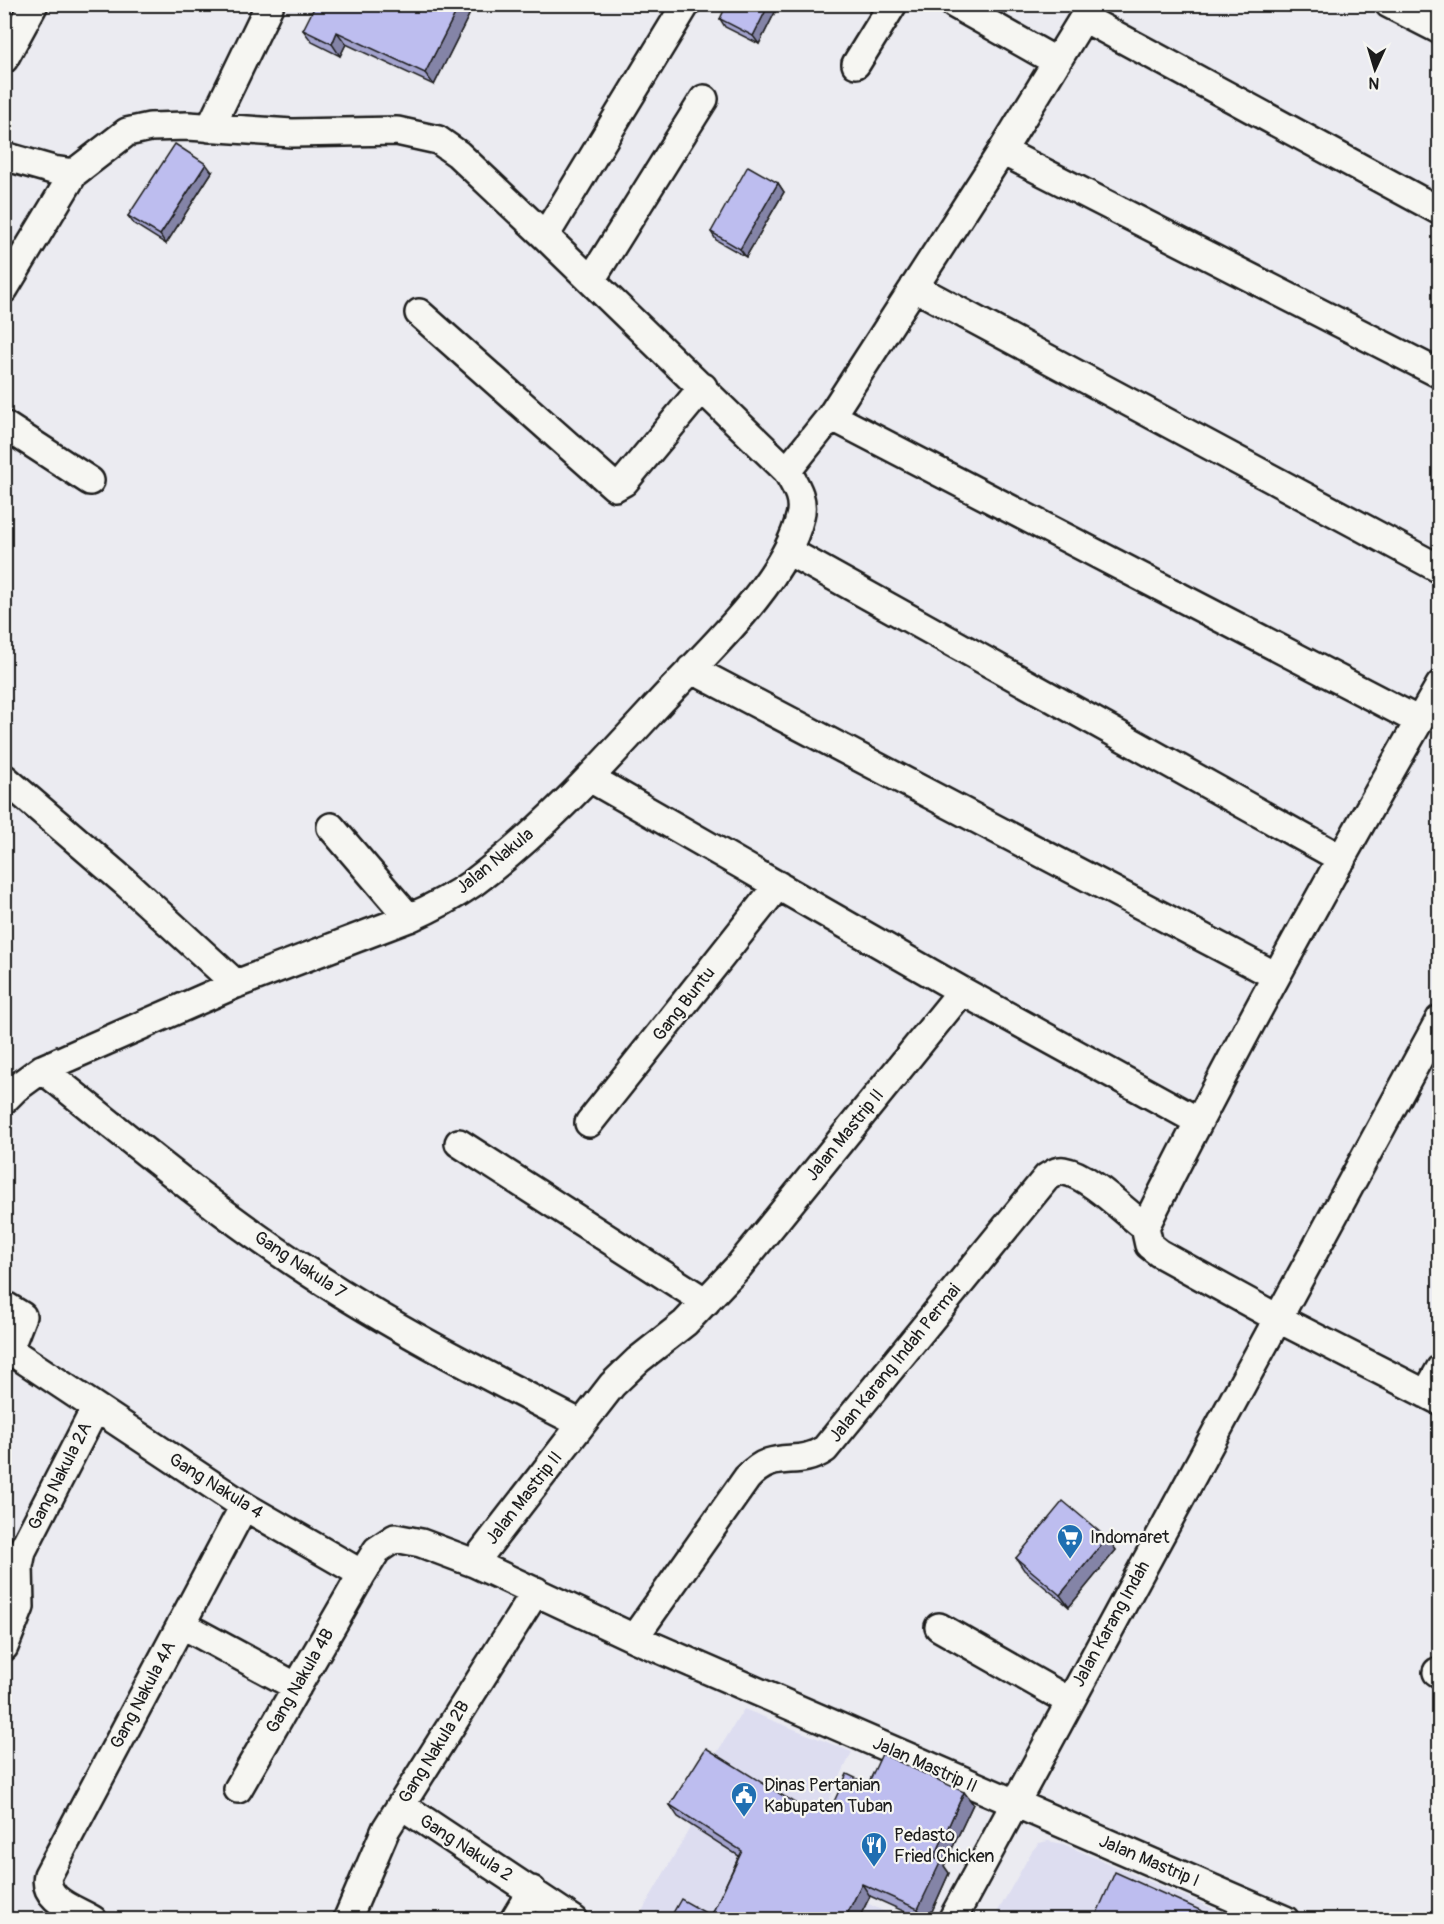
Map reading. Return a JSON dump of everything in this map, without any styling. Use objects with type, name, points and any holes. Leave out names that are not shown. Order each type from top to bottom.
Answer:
[{"type":"street","points":[[4,59],[34,4]]},
{"type":"street","points":[[210,128],[270,4]]},
{"type":"street","points":[[545,236],[686,4]]},
{"type":"street","points":[[856,64],[892,4]]},
{"type":"street","points":[[954,4],[1057,62]]},
{"type":"street","points":[[1389,4],[1440,30]]},
{"type":"street","points":[[787,471],[831,416],[1002,151],[1088,11],[1440,211]]},
{"type":"street","points":[[591,280],[704,99]]},
{"type":"street","name":"Jalan Nakula","points":[[4,1100],[42,1069],[236,984],[410,918],[432,908],[474,882],[590,777],[692,669],[758,594],[788,550],[798,525],[802,505],[787,471],[545,236],[458,154],[438,140],[398,131],[292,133],[150,127],[127,132],[74,173]]},
{"type":"street","points":[[1002,151],[1440,374]]},
{"type":"street","points":[[4,156],[53,170],[74,173],[4,289]]},
{"type":"street","points":[[914,287],[1440,569]]},
{"type":"street","points":[[419,314],[615,487],[624,482],[703,387]]},
{"type":"street","points":[[831,416],[1419,721]]},
{"type":"street","points":[[4,425],[90,481]]},
{"type":"street","points":[[788,550],[1342,859]]},
{"type":"street","points":[[692,669],[1276,976]]},
{"type":"street","points":[[1440,685],[1276,976],[1198,1121],[1145,1227],[1149,1245],[1159,1252],[1279,1319],[1433,1397],[1440,1369]]},
{"type":"street","points":[[590,777],[962,991],[1198,1121]]},
{"type":"street","points":[[4,778],[126,883],[236,984]]},
{"type":"street","points":[[332,827],[410,918]]},
{"type":"street","name":"Gang Buntu","points":[[590,1123],[778,885]]},
{"type":"street","name":"Jalan Mastrip II","points":[[962,991],[739,1266],[685,1323],[628,1369],[581,1424],[474,1563],[634,1638],[1013,1803]]},
{"type":"street","name":"Jalan Karang Indah","points":[[952,1920],[1013,1803],[1279,1319],[1440,1019]]},
{"type":"street","name":"Gang Nakula 7","points":[[42,1069],[148,1154],[309,1273],[411,1334],[581,1424]]},
{"type":"street","points":[[459,1143],[706,1302]]},
{"type":"street","name":"Jalan Karang Indah Permai","points":[[634,1638],[747,1478],[765,1462],[814,1456],[825,1449],[1047,1177],[1064,1171],[1078,1176],[1145,1227]]},
{"type":"street","name":"Gang Nakula 4","points":[[4,1305],[19,1312],[23,1318],[10,1347],[14,1353],[244,1506],[362,1574]]},
{"type":"street","name":"Gang Nakula 2A","points":[[4,1647],[20,1607],[19,1566],[22,1551],[95,1409]]},
{"type":"street","name":"Gang Nakula 4A","points":[[93,1920],[51,1895],[46,1886],[52,1865],[244,1506]]},
{"type":"street","points":[[362,1574],[377,1550],[395,1538],[421,1543],[474,1563]]},
{"type":"street","name":"Gang Nakula 4B","points":[[238,1789],[362,1574]]},
{"type":"street","name":"Gang Nakula 2B","points":[[347,1920],[376,1848],[536,1591]]},
{"type":"street","points":[[181,1624],[297,1686]]},
{"type":"street","points":[[939,1627],[1069,1701]]},
{"type":"street","name":"Jalan Mastrip I","points":[[1013,1803],[1286,1920]]},
{"type":"street","name":"Gang Nakula 2","points":[[401,1805],[574,1920]]},
{"type":"street","name":"Gang Nakula 2","points":[[514,1920],[532,1890]]},
{"type":"shaded area","points":[[744,1709],[852,1752],[796,1869],[900,1919],[637,1920],[691,1826],[677,1817]]},
{"type":"shaded area","points":[[1048,1841],[1063,1844],[1237,1919],[993,1920],[1032,1851],[1039,1843]]},
{"type":"building","points":[[316,4],[460,4],[425,73],[337,32],[332,44],[303,30]]},
{"type":"building","points":[[727,4],[769,4],[753,36],[720,19]]},
{"type":"building","points":[[175,144],[206,164],[160,235],[128,216]]},
{"type":"building","points":[[748,166],[778,183],[740,249],[711,232]]},
{"type":"building","name":"Indomaret","points":[[1063,1501],[1107,1538],[1060,1595],[1016,1558]]},
{"type":"building","points":[[706,1748],[809,1812],[813,1803],[830,1810],[847,1774],[868,1784],[882,1754],[964,1792],[934,1858],[941,1861],[918,1909],[862,1884],[844,1920],[669,1920],[681,1899],[711,1916],[742,1851],[670,1805]]},
{"type":"building","points":[[1115,1872],[1222,1920],[1094,1920]]},
{"type":"place","name":"Indomaret","points":[[1070,1560]]},
{"type":"place","name":"Dinas Pertanian Kabupaten Tuban","points":[[744,1818]]},
{"type":"place","name":"Pedasto Fried Chicken","points":[[874,1868]]}]
